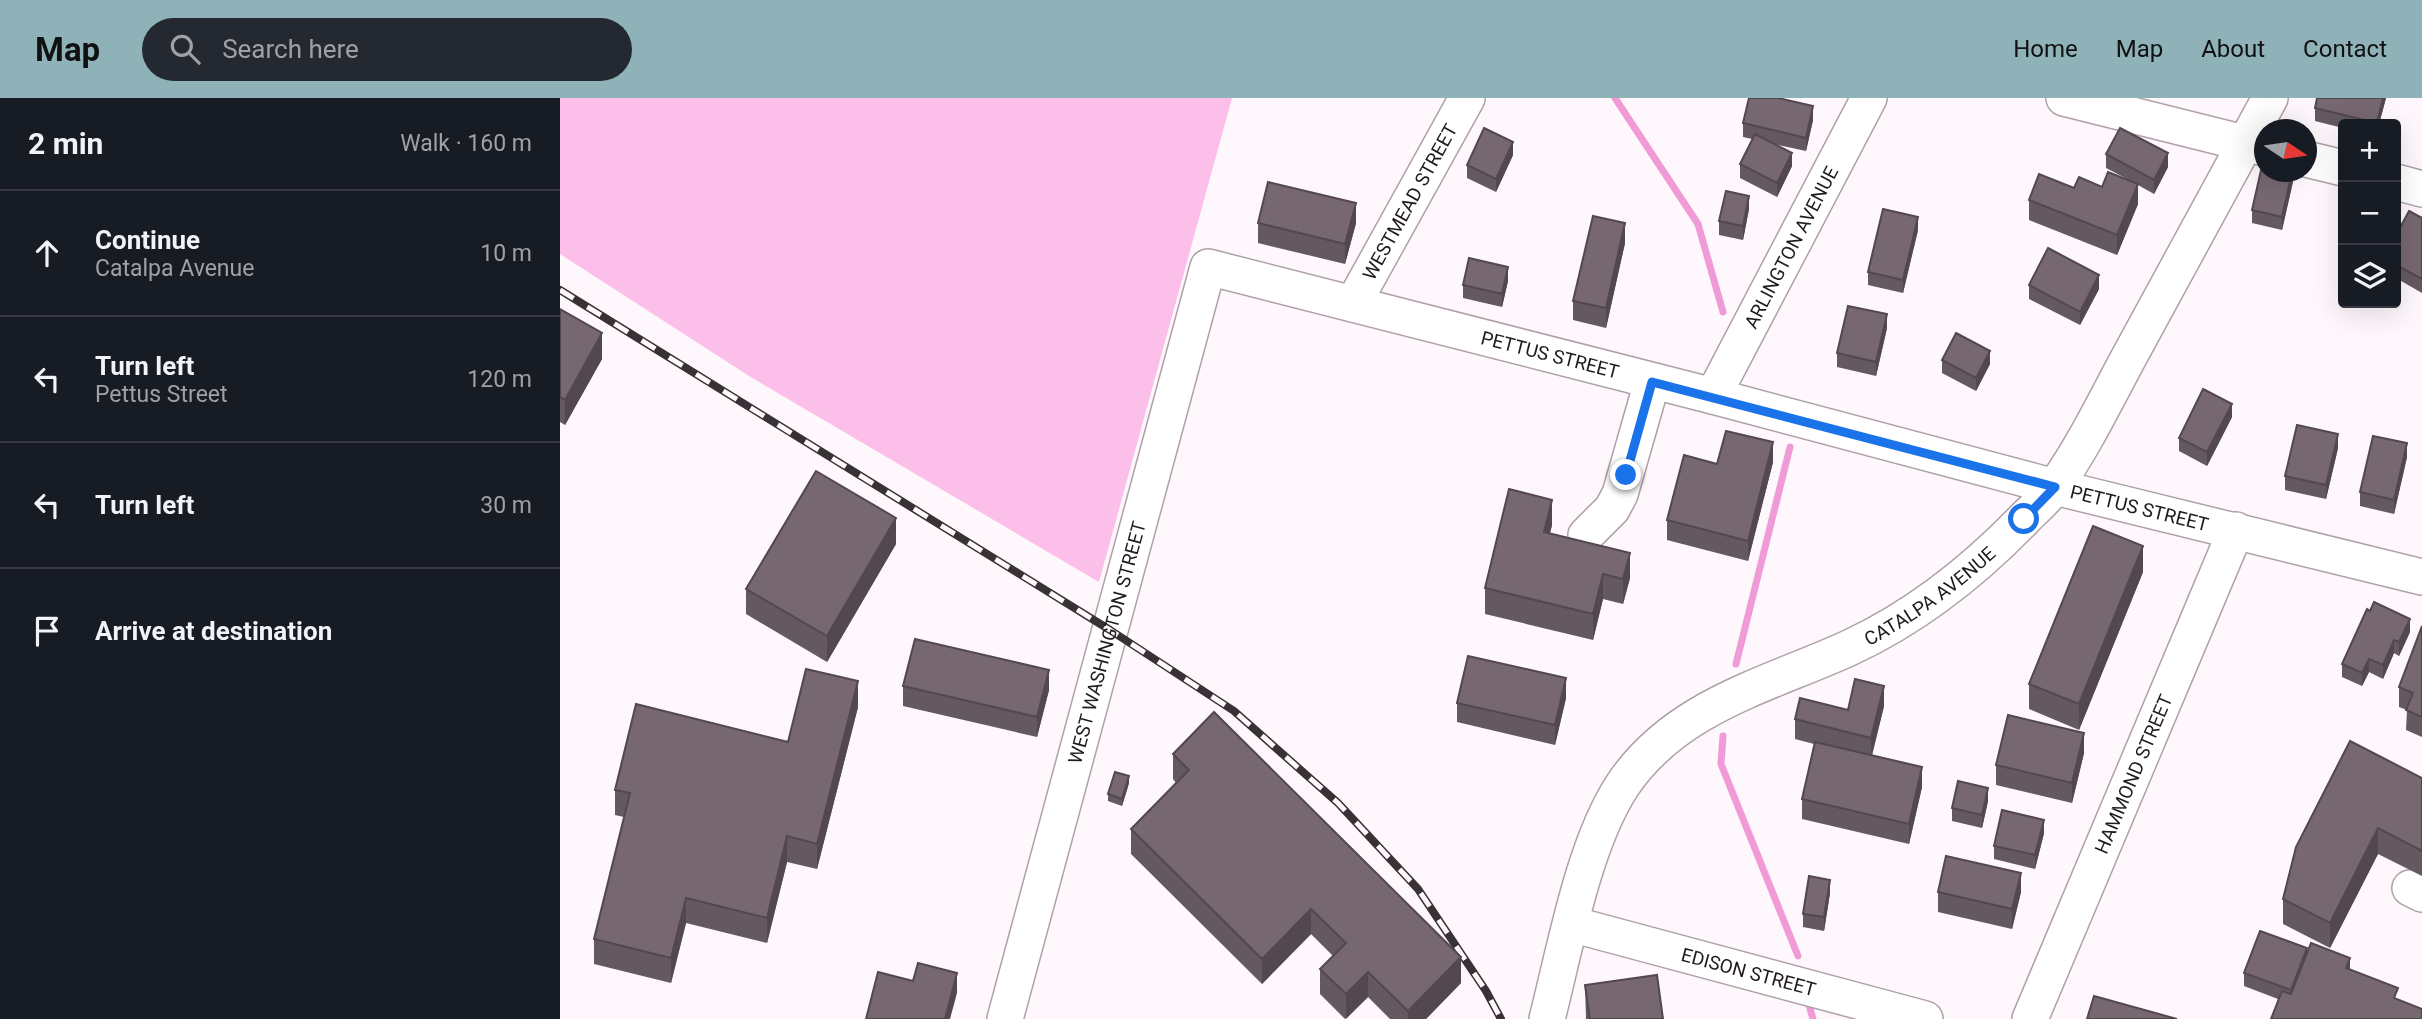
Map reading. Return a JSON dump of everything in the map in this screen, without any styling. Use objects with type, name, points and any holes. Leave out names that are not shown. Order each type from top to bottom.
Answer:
[{"type":"street","name":"WESTMEAD STREET","points":[[1353,304],[1467,98]]},
{"type":"street","name":"ARLINGTON AVENUE","points":[[1713,396],[1869,98]]},
{"type":"street","points":[[2064,98],[2254,145]]},
{"type":"street","name":"CATALPA AVENUE","points":[[2263,119],[2270,98]]},
{"type":"street","name":"CATALPA AVENUE","points":[[1548,1019],[1588,865],[1622,787],[1642,760],[1680,725],[1715,705],[1851,647],[1903,618],[1948,588],[1984,558],[2055,487],[2254,147]]},
{"type":"street","points":[[2317,162],[2338,167]]},
{"type":"street","points":[[2401,183],[2422,189]]},
{"type":"street","name":"PETTUS STREET","points":[[1208,267],[2055,487],[2422,577]]},
{"type":"street","name":"WEST WASHINGTON STREET","points":[[1005,1019],[1208,267]]},
{"type":"street","points":[[1586,535],[1612,509],[1620,494],[1652,382]]},
{"type":"street","name":"HAMMOND STREET","points":[[2030,1019],[2236,530]]},
{"type":"street","name":"EDISON STREET","points":[[1571,924],[1925,1019]]},
{"type":"shaded area","points":[[560,98],[1232,98],[1099,582],[749,376],[560,254]]},
{"type":"building","points":[[1749,98],[1778,98],[1813,106],[1806,138],[1743,123]]},
{"type":"building","points":[[2317,98],[2383,98],[2378,119],[2360,119],[2315,108]]},
{"type":"building","points":[[1484,128],[1513,142],[1496,179],[1467,165]]},
{"type":"building","points":[[2120,128],[2168,153],[2154,180],[2106,154]]},
{"type":"building","points":[[1755,134],[1792,153],[1777,183],[1740,164]]},
{"type":"building","points":[[2108,172],[2138,184],[2117,235],[2029,200],[2039,174],[2074,188],[2079,177],[2102,187]]},
{"type":"building","points":[[1268,182],[1356,203],[1345,244],[1258,223]]},
{"type":"building","points":[[2258,182],[2290,182],[2282,217],[2252,210]]},
{"type":"building","points":[[1726,191],[1749,196],[1743,226],[1719,221]]},
{"type":"building","points":[[1883,209],[1918,217],[1903,280],[1868,272]]},
{"type":"building","points":[[2409,211],[2422,218],[2422,279],[2401,268],[2401,226]]},
{"type":"building","points":[[1593,216],[1625,223],[1606,308],[1573,301]]},
{"type":"building","points":[[2048,248],[2099,275],[2080,312],[2029,285]]},
{"type":"building","points":[[1469,258],[1508,267],[1502,294],[1463,285]]},
{"type":"building","points":[[1848,306],[1887,314],[1876,362],[1837,353]]},
{"type":"building","points":[[560,309],[602,333],[565,400],[560,397]]},
{"type":"building","points":[[1956,333],[1990,351],[1976,378],[1942,360]]},
{"type":"building","points":[[2203,389],[2232,404],[2207,452],[2179,438]]},
{"type":"building","points":[[2297,425],[2338,434],[2326,485],[2285,476]]},
{"type":"building","points":[[1726,431],[1773,442],[1748,541],[1667,520],[1684,455],[1717,464]]},
{"type":"building","points":[[2373,436],[2407,443],[2394,500],[2360,492]]},
{"type":"building","points":[[816,471],[896,518],[827,636],[746,589]]},
{"type":"building","points":[[1509,489],[1552,500],[1544,532],[1630,553],[1623,579],[1603,574],[1593,614],[1485,588]]},
{"type":"building","points":[[2093,526],[2143,546],[2079,704],[2029,684]]},
{"type":"building","points":[[2374,602],[2410,619],[2399,642],[2394,640],[2383,665],[2369,659],[2362,673],[2342,664],[2367,609],[2370,611]]},
{"type":"building","points":[[2422,626],[2422,717],[2406,710],[2413,693],[2399,687]]},
{"type":"building","points":[[915,639],[1049,670],[1037,717],[903,686]]},
{"type":"building","points":[[1468,656],[1566,678],[1555,725],[1457,703]]},
{"type":"building","points":[[806,669],[858,681],[817,844],[787,836],[767,918],[686,898],[671,958],[594,939],[630,793],[615,790],[636,704],[788,742]]},
{"type":"building","points":[[1855,679],[1884,686],[1871,738],[1795,719],[1800,698],[1848,710]]},
{"type":"building","points":[[1214,712],[1461,957],[1408,1011],[1368,972],[1346,994],[1320,969],[1346,943],[1311,909],[1262,959],[1131,829],[1189,770],[1173,754]]},
{"type":"building","points":[[2008,715],[2084,733],[2072,783],[1996,765]]},
{"type":"building","points":[[2350,741],[2422,778],[2422,851],[2378,828],[2330,923],[2283,899],[2296,847]]},
{"type":"building","points":[[1815,742],[1922,767],[1909,824],[1802,799]]},
{"type":"building","points":[[1115,772],[1129,776],[1122,799],[1108,794]]},
{"type":"building","points":[[1958,781],[1988,788],[1982,815],[1952,808]]},
{"type":"building","points":[[2002,810],[2044,820],[2035,855],[1994,846]]},
{"type":"building","points":[[1946,856],[2021,873],[2012,909],[1938,892]]},
{"type":"building","points":[[1809,876],[1830,880],[1824,917],[1803,914]]},
{"type":"building","points":[[2260,931],[2307,948],[2291,990],[2244,973]]},
{"type":"building","points":[[2311,943],[2350,958],[2346,968],[2398,988],[2394,998],[2422,1009],[2422,1019],[2271,1019],[2282,991],[2291,994]]},
{"type":"building","points":[[918,963],[957,973],[945,1019],[866,1019],[878,972],[913,981]]},
{"type":"building","points":[[1657,975],[1663,1019],[1590,1019],[1585,985]]},
{"type":"building","points":[[2094,996],[2177,1019],[2087,1019]]},
{"type":"waterway","points":[[1615,98],[1698,224],[1723,312]]},
{"type":"waterway","points":[[1736,664],[1790,447]]},
{"type":"waterway","points":[[1723,736],[1721,764],[1798,956]]},
{"type":"waterway","points":[[1809,1005],[1813,1019]]},
{"type":"railway","points":[[560,290],[1110,630],[1234,711],[1338,803],[1418,889],[1486,991],[1501,1019]]},
{"type":"route","points":[[1626,475],[1652,382],[2055,487],[2024,519]]}]
